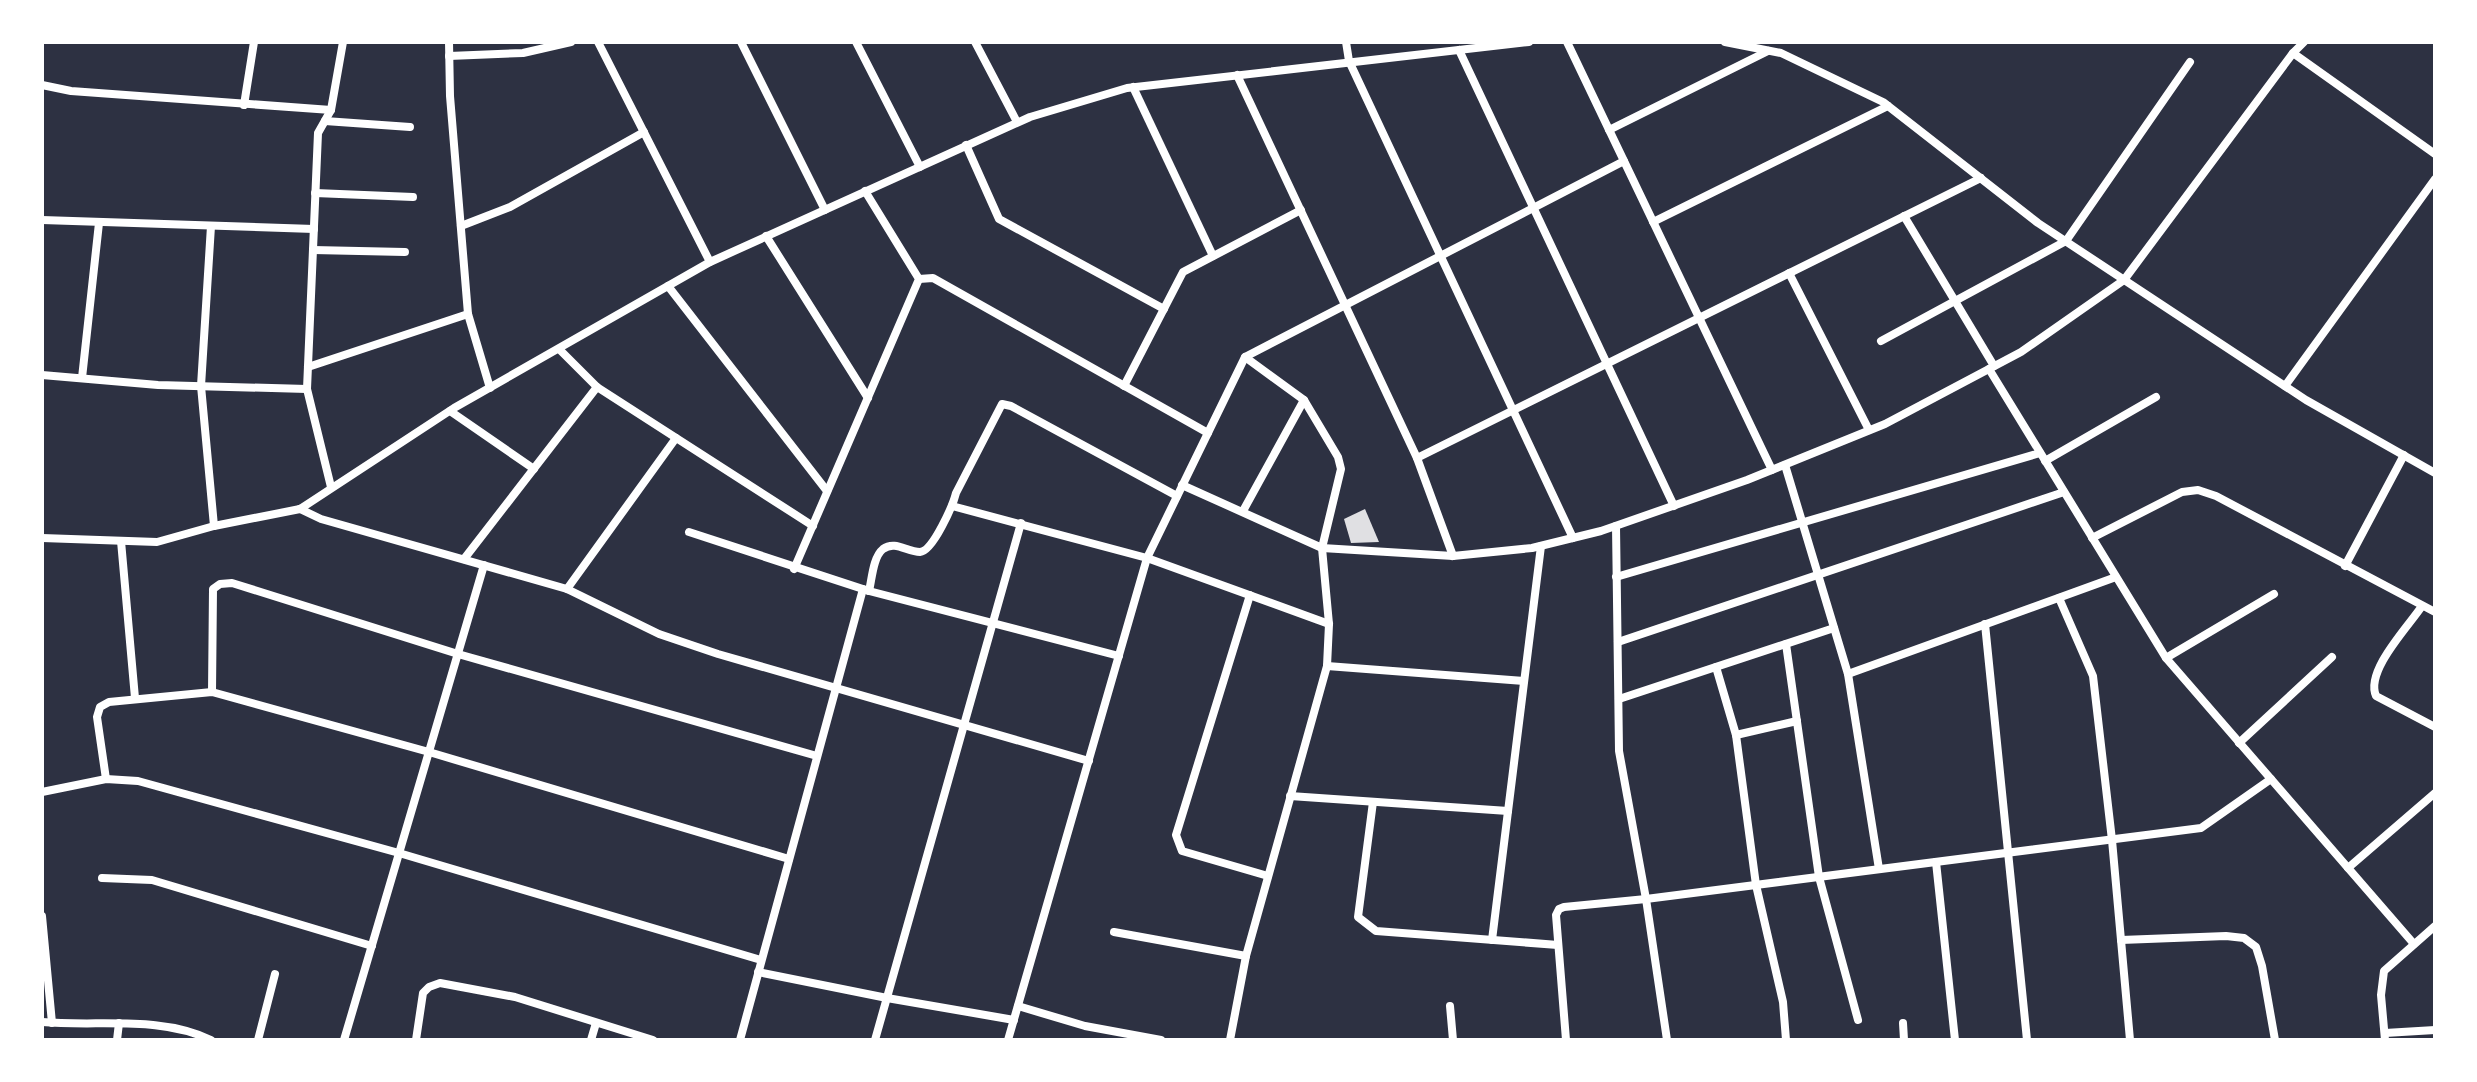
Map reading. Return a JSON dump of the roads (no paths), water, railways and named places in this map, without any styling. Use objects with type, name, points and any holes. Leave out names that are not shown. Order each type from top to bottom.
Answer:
[{"type":"street","points":[[244,105],[254,42]]},
{"type":"street","points":[[331,487],[307,389],[318,133],[331,110],[343,42]]},
{"type":"street","points":[[449,42],[468,314],[490,388]]},
{"type":"street","points":[[449,56],[523,53],[571,42]]},
{"type":"street","points":[[598,42],[710,262]]},
{"type":"street","points":[[741,42],[825,210]]},
{"type":"street","points":[[856,42],[920,167]]},
{"type":"street","points":[[975,42],[1017,122]]},
{"type":"street","points":[[1346,42],[1349,61],[1573,538]]},
{"type":"street","points":[[42,538],[157,542],[214,526],[300,509],[450,411],[710,262],[1017,122],[1133,87],[1529,42]]},
{"type":"street","points":[[1567,42],[1772,470]]},
{"type":"street","points":[[1725,42],[1781,53],[1888,106],[2066,241],[2124,280],[2285,386],[2435,473]]},
{"type":"street","points":[[1182,485],[1322,548],[1453,556],[1541,546],[1573,538],[1616,526],[1785,465],[1869,430],[2021,352],[2124,280],[2304,42]]},
{"type":"street","points":[[1459,50],[1674,506]]},
{"type":"street","points":[[1609,130],[1769,50]]},
{"type":"street","points":[[2293,53],[2435,154]]},
{"type":"street","points":[[1881,341],[2066,241],[2190,62]]},
{"type":"street","points":[[1237,75],[1417,458],[1453,556]]},
{"type":"street","points":[[42,85],[71,91],[331,110]]},
{"type":"street","points":[[1133,87],[1213,256]]},
{"type":"street","points":[[1653,222],[1888,106]]},
{"type":"street","points":[[325,121],[410,127]]},
{"type":"street","points":[[461,226],[510,207],[644,132]]},
{"type":"street","points":[[966,145],[999,219],[1164,309]]},
{"type":"street","points":[[1008,1040],[1147,558],[1245,357],[1624,161]]},
{"type":"street","points":[[1417,458],[1981,178]]},
{"type":"street","points":[[2285,386],[2435,179]]},
{"type":"street","points":[[865,191],[919,279]]},
{"type":"street","points":[[315,193],[413,197]]},
{"type":"street","points":[[1124,386],[1183,272],[1301,210]]},
{"type":"street","points":[[1904,216],[2042,457],[2166,658],[2414,944]]},
{"type":"street","points":[[42,220],[314,229]]},
{"type":"street","points":[[82,378],[99,223]]},
{"type":"street","points":[[211,226],[201,386],[214,526]]},
{"type":"street","points":[[766,236],[868,398]]},
{"type":"street","points":[[313,250],[405,252]]},
{"type":"street","points":[[1789,273],[1869,430]]},
{"type":"street","points":[[919,279],[933,278],[1208,433]]},
{"type":"street","points":[[794,569],[919,279]]},
{"type":"street","points":[[668,286],[827,491]]},
{"type":"street","points":[[308,367],[468,314]]},
{"type":"street","points":[[559,349],[597,387],[813,526]]},
{"type":"street","points":[[1230,1040],[1246,956],[1327,666],[1329,624],[1322,548],[1341,469],[1338,457],[1304,400],[1245,357]]},
{"type":"street","points":[[42,375],[201,386],[307,389]]},
{"type":"street","points":[[464,559],[597,387]]},
{"type":"street","points":[[1616,577],[2042,457],[2156,397]]},
{"type":"street","points":[[1243,511],[1304,400]]},
{"type":"street","points":[[740,1040],[836,688],[866,590],[885,547],[892,545],[920,552],[928,548],[1002,404],[1011,406],[1177,496]]},
{"type":"street","points":[[450,411],[534,469]]},
{"type":"street","points":[[567,589],[676,438]]},
{"type":"street","points":[[2345,566],[2404,455]]},
{"type":"street","points":[[1785,465],[1848,674],[1879,869]]},
{"type":"street","points":[[2092,538],[2182,492],[2198,490],[2216,496],[2435,612]]},
{"type":"street","points":[[1618,642],[2064,492]]},
{"type":"street","points":[[952,506],[1147,558],[1329,624]]},
{"type":"street","points":[[300,509],[321,519],[567,589],[659,634],[1089,761]]},
{"type":"street","points":[[875,1040],[1021,523]]},
{"type":"street","points":[[1616,526],[1619,751],[1667,1040]]},
{"type":"street","points":[[689,532],[794,569],[866,590],[1119,656]]},
{"type":"street","points":[[121,541],[135,698]]},
{"type":"street","points":[[1492,940],[1541,546]]},
{"type":"street","points":[[344,1040],[484,565]]},
{"type":"street","points":[[1848,674],[2116,577]]},
{"type":"street","points":[[212,692],[213,589],[220,584],[232,583],[458,654],[817,756]]},
{"type":"street","points":[[2166,658],[2274,594]]},
{"type":"street","points":[[1250,595],[1176,835],[1182,851],[1268,876]]},
{"type":"street","points":[[2059,598],[2093,676],[2130,1040]]},
{"type":"street","points":[[2422,606],[2375,672],[2373,690],[2376,696],[2435,727]]},
{"type":"street","points":[[1985,624],[2027,1040]]},
{"type":"street","points":[[1619,699],[1834,628]]},
{"type":"street","points":[[1786,644],[1819,877],[1858,1020]]},
{"type":"street","points":[[2239,743],[2332,657]]},
{"type":"street","points":[[1327,666],[1524,681]]},
{"type":"street","points":[[1716,667],[1736,735],[1756,885],[1783,1002],[1786,1040]]},
{"type":"street","points":[[106,779],[97,717],[100,707],[109,702],[135,698],[212,692],[429,752],[789,859]]},
{"type":"street","points":[[1736,735],[1797,721]]},
{"type":"street","points":[[42,792],[106,779],[138,781],[399,853],[761,960]]},
{"type":"street","points":[[1566,1040],[1556,915],[1559,909],[2201,828],[2271,779]]},
{"type":"street","points":[[2348,868],[2435,793]]},
{"type":"street","points":[[1290,796],[1508,811]]},
{"type":"street","points":[[1373,802],[1358,917],[1376,931],[1558,945]]},
{"type":"street","points":[[1936,862],[1955,1040]]},
{"type":"street","points":[[102,878],[152,880],[372,946]]},
{"type":"street","points":[[42,916],[47,1022],[119,1023],[190,1029],[211,1040]]},
{"type":"street","points":[[2435,926],[2384,971],[2381,995],[2385,1037],[2435,1030]]},
{"type":"street","points":[[1114,932],[1246,956]]},
{"type":"street","points":[[2121,940],[2244,938],[2256,947],[2262,966],[2275,1040]]},
{"type":"street","points":[[758,972],[1014,1020]]},
{"type":"street","points":[[258,1040],[275,974]]},
{"type":"street","points":[[416,1040],[423,993],[440,983],[515,997],[653,1040]]},
{"type":"street","points":[[1018,1006],[1085,1026],[1161,1040]]},
{"type":"street","points":[[1450,1006],[1453,1040]]},
{"type":"street","points":[[117,1040],[119,1023]]},
{"type":"street","points":[[591,1040],[596,1023]]},
{"type":"street","points":[[1903,1023],[1904,1040]]}]
